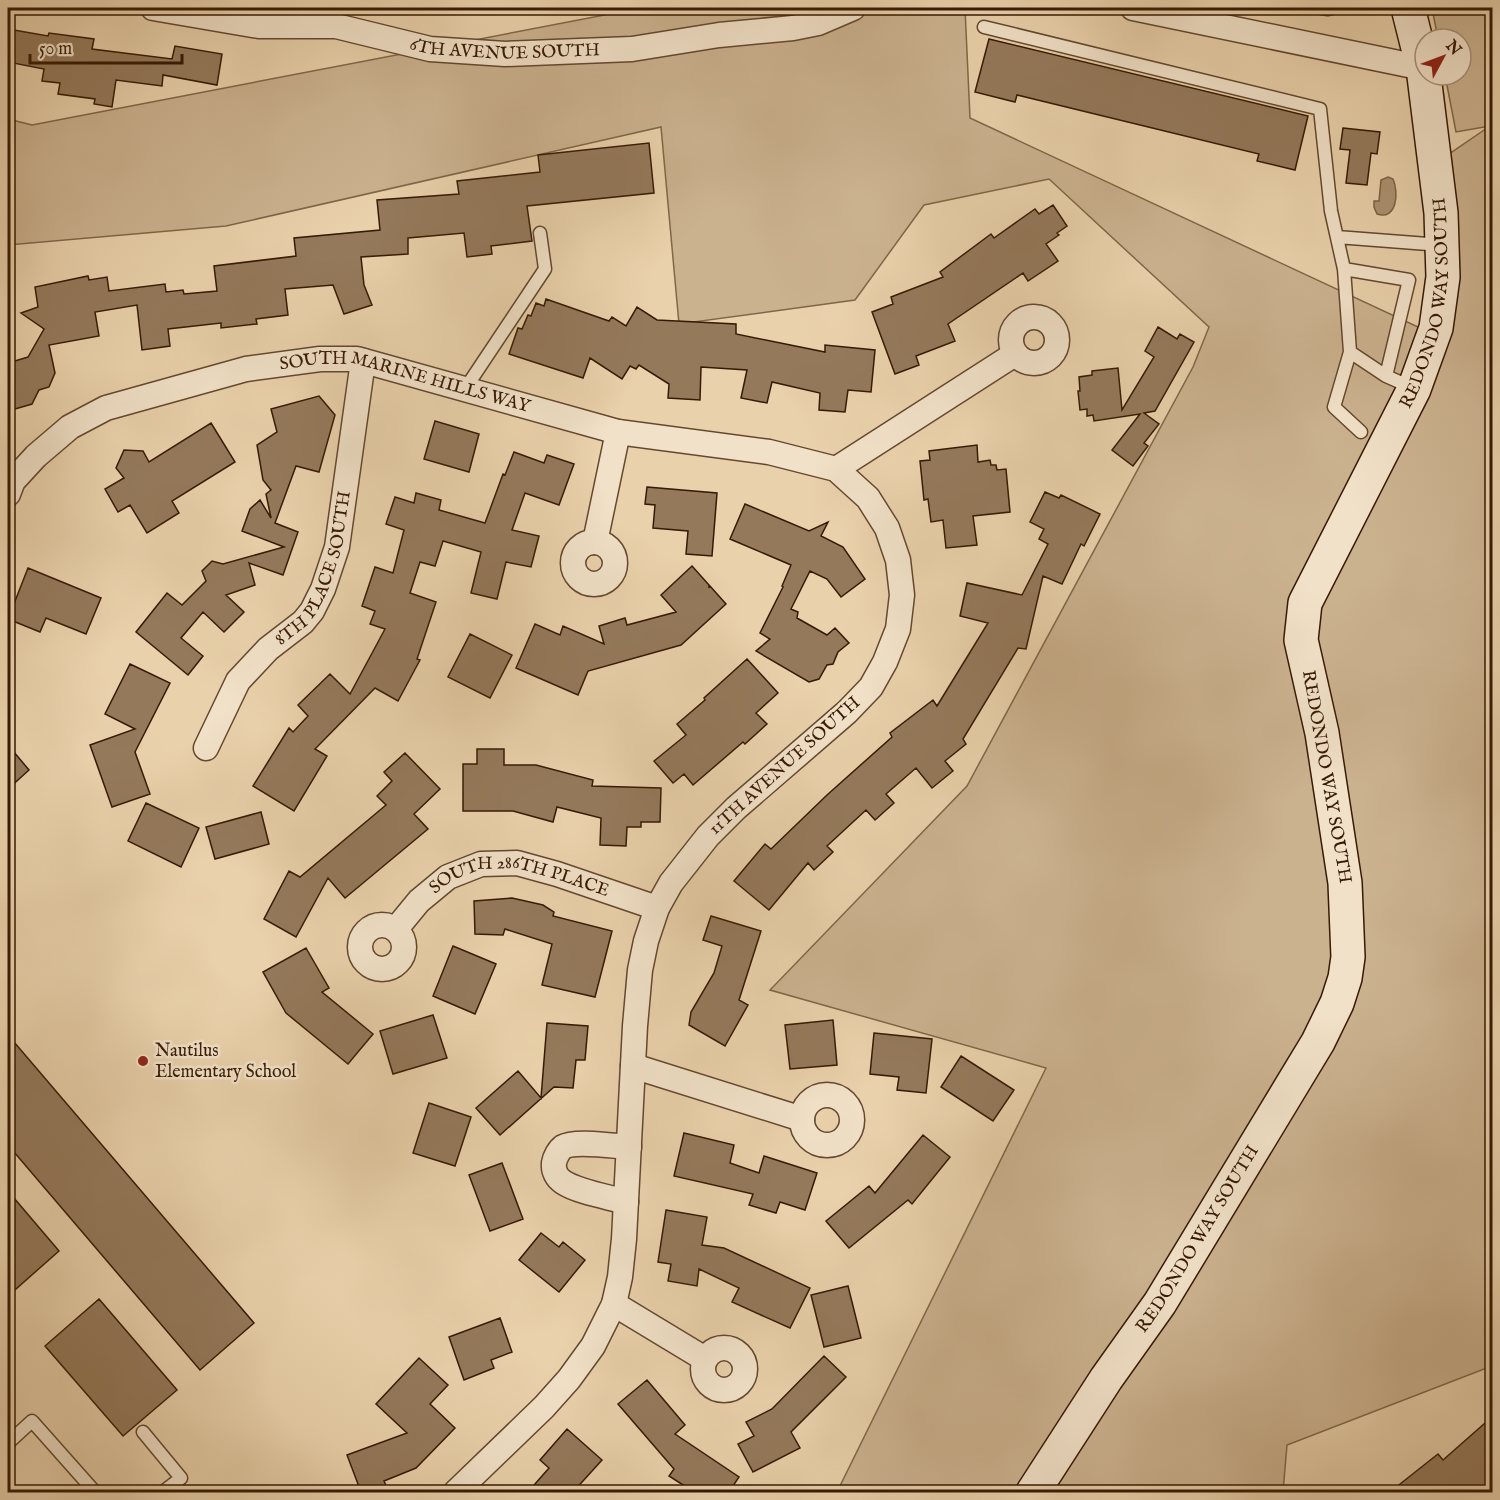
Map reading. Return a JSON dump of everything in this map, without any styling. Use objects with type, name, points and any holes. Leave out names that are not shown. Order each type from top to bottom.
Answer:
[{"type":"street","name":"6TH AVENUE SOUTH","points":[[153,8],[259,26],[339,17],[430,49],[504,54],[632,49],[719,35],[793,28],[818,23],[853,8]]},
{"type":"street","points":[[1133,8],[1178,13],[1413,66]]},
{"type":"street","name":"REDONDO WAY SOUTH","points":[[1408,8],[1413,28]]},
{"type":"street","name":"REDONDO WAY SOUTH","points":[[1033,1492],[1106,1380],[1160,1303],[1318,1042],[1337,1003],[1345,978],[1348,957],[1345,883],[1322,733],[1301,640],[1305,603],[1400,382],[1436,328],[1443,277],[1443,246],[1436,163],[1426,87]]},
{"type":"street","points":[[836,470],[1015,354]]},
{"type":"street","name":"SOUTH MARINE HILLS WAY","points":[[8,494],[14,481],[36,456],[70,427],[106,408],[246,369],[320,359],[357,359],[618,432],[769,452],[836,470]]},
{"type":"street","name":"8TH PLACE SOUTH","points":[[206,748],[238,681],[268,649],[303,622],[312,611],[323,589],[337,547],[363,361]]},
{"type":"street","points":[[595,542],[618,432]]},
{"type":"street","name":"11TH AVENUE SOUTH","points":[[456,1492],[544,1407],[569,1379],[593,1346],[614,1304],[620,1277],[626,1202],[640,970],[646,941],[657,908],[671,883],[708,836],[736,808],[847,712],[871,687],[885,662],[898,629],[902,595],[898,560],[887,528],[868,498],[836,470]]},
{"type":"street","name":"SOUTH 286TH PLACE","points":[[396,929],[419,901],[448,877],[481,864],[517,863],[657,908]]},
{"type":"street","points":[[633,1066],[802,1119]]},
{"type":"street","points":[[626,1202],[574,1188],[562,1182],[553,1166],[555,1156],[563,1147],[575,1143],[629,1147]]},
{"type":"street","points":[[614,1304],[705,1359]]},
{"type":"lane","points":[[1321,8],[1332,8]]},
{"type":"lane","points":[[984,27],[1320,109],[1331,211],[1344,269],[1350,352],[1334,407],[1361,432]]},
{"type":"lane","points":[[465,389],[545,269],[540,233]]},
{"type":"lane","points":[[1337,237],[1443,246]]},
{"type":"lane","points":[[1344,269],[1409,280],[1400,382],[1350,352]]},
{"type":"lane","points":[[8,1443],[32,1421],[95,1492]]},
{"type":"lane","points":[[143,1432],[180,1478],[163,1492]]},
{"type":"shaded area","points":[[641,8],[965,8],[970,118],[1448,341],[1436,163],[1490,126],[1456,132],[1447,87],[1473,87],[1473,27],[1436,27],[1432,8],[1492,8],[1492,1366],[1287,1445],[1283,1492],[837,1492],[1046,1068],[770,990],[967,786],[1193,367],[1209,327],[1049,179],[924,205],[855,300],[679,324],[661,127],[226,226],[8,245],[8,119],[32,125]]},
{"type":"shaded area","points":[[1388,177],[1393,179],[1395,185],[1395,204],[1389,213],[1377,214],[1374,201],[1379,201],[1381,180]]},
{"type":"building","points":[[8,29],[48,36],[49,33],[94,39],[92,49],[172,59],[175,46],[222,54],[217,85],[163,75],[162,86],[116,80],[112,107],[94,104],[95,99],[58,94],[60,83],[42,81],[44,69],[8,62]]},
{"type":"building","points":[[989,39],[1308,116],[1295,170],[1257,161],[1259,154],[1017,95],[1015,102],[975,92]]},
{"type":"building","points":[[1343,128],[1380,132],[1377,154],[1371,153],[1367,185],[1346,183],[1350,150],[1340,149]]},
{"type":"building","points":[[649,143],[654,193],[527,206],[532,241],[491,246],[492,254],[467,257],[464,233],[408,238],[408,254],[361,257],[364,285],[372,305],[344,314],[333,285],[285,289],[288,315],[256,319],[257,324],[221,328],[221,323],[168,329],[170,346],[142,350],[137,305],[95,312],[99,336],[49,345],[55,373],[49,387],[39,390],[32,404],[8,411],[8,363],[28,357],[44,329],[21,313],[38,307],[35,287],[88,276],[89,280],[107,277],[109,291],[165,284],[166,292],[183,290],[184,294],[217,291],[214,266],[296,256],[294,238],[380,230],[377,200],[459,194],[457,181],[540,172],[538,155]]},
{"type":"building","points":[[1053,205],[1067,226],[1046,244],[1058,261],[1028,281],[1023,273],[948,324],[955,341],[916,356],[919,365],[895,374],[872,312],[893,304],[891,297],[943,277],[940,272],[991,234],[994,238],[1035,209],[1039,214]]},
{"type":"building","points":[[546,299],[609,321],[612,317],[626,326],[637,307],[657,320],[736,324],[736,334],[825,352],[825,345],[875,350],[871,392],[848,390],[845,412],[819,410],[820,393],[772,382],[767,403],[741,398],[747,370],[701,367],[700,400],[668,398],[669,384],[639,365],[636,369],[630,366],[622,379],[590,358],[583,378],[509,354],[518,328],[522,329],[536,303],[544,306]]},
{"type":"building","points":[[1158,327],[1177,339],[1180,334],[1194,342],[1155,411],[1144,413],[1159,424],[1144,443],[1148,446],[1133,466],[1112,450],[1140,414],[1094,421],[1093,415],[1087,416],[1087,409],[1080,410],[1079,377],[1092,375],[1092,371],[1118,368],[1122,410],[1154,357],[1145,351]]},
{"type":"building","points":[[319,396],[335,415],[319,472],[296,466],[275,523],[298,532],[283,575],[249,563],[255,585],[226,595],[244,612],[224,632],[203,612],[181,638],[203,656],[188,675],[136,632],[167,593],[182,605],[206,581],[202,571],[212,561],[223,564],[284,547],[242,531],[250,509],[260,500],[271,518],[266,494],[271,490],[263,480],[257,445],[277,432],[271,409]]},
{"type":"building","points":[[435,421],[479,434],[469,472],[424,459]]},
{"type":"building","points":[[211,423],[235,462],[172,501],[179,513],[147,533],[130,505],[118,512],[105,489],[124,478],[116,468],[124,450],[143,451],[149,462]]},
{"type":"building","points":[[977,445],[978,462],[990,460],[991,465],[996,465],[997,470],[1006,469],[1010,512],[973,516],[977,545],[946,548],[943,520],[931,522],[928,499],[924,500],[920,461],[930,460],[929,451]]},
{"type":"building","points":[[514,452],[544,463],[547,455],[574,464],[559,505],[525,493],[512,530],[539,536],[531,567],[506,562],[497,599],[471,593],[481,552],[443,541],[435,566],[420,562],[410,593],[436,602],[417,659],[420,660],[398,701],[375,688],[315,749],[327,756],[294,811],[253,786],[289,728],[293,732],[308,716],[298,705],[330,674],[350,694],[385,629],[370,624],[375,611],[362,606],[375,567],[393,573],[404,530],[386,524],[395,497],[414,503],[416,493],[441,500],[439,510],[485,523],[503,474],[505,475]]},
{"type":"building","points":[[647,487],[717,493],[712,556],[686,554],[688,531],[653,528],[655,505],[645,504]]},
{"type":"building","points":[[1045,492],[1059,498],[1061,495],[1100,514],[1084,546],[1081,544],[1062,584],[1043,576],[1026,649],[1018,648],[963,739],[966,744],[945,761],[953,771],[932,788],[916,768],[886,794],[894,803],[875,820],[866,810],[827,846],[833,852],[814,870],[808,863],[769,910],[734,881],[765,844],[771,849],[892,737],[890,733],[933,700],[937,706],[988,623],[960,616],[967,583],[1022,595],[1048,544],[1039,539],[1044,529],[1030,522]]},
{"type":"building","points":[[745,504],[809,531],[828,522],[821,536],[843,547],[865,579],[841,597],[827,579],[810,571],[791,609],[798,612],[797,618],[827,635],[835,628],[849,643],[838,652],[833,664],[827,665],[819,679],[809,682],[756,651],[770,639],[760,633],[783,587],[791,565],[730,539]]},
{"type":"building","points":[[692,566],[709,585],[709,588],[710,586],[726,604],[681,645],[588,671],[578,695],[516,668],[535,624],[560,635],[563,626],[604,644],[599,626],[625,618],[627,625],[676,612],[661,595]]},
{"type":"building","points":[[28,568],[101,598],[86,634],[46,618],[40,632],[8,619]]},
{"type":"building","points":[[470,634],[512,655],[490,698],[448,677]]},
{"type":"building","points":[[747,659],[778,693],[756,713],[767,724],[693,785],[684,774],[673,783],[654,761],[686,735],[677,724]]},
{"type":"building","points":[[130,664],[170,683],[135,752],[150,794],[112,807],[90,745],[135,729],[105,714]]},
{"type":"building","points":[[8,745],[29,770],[8,789]]},
{"type":"building","points":[[477,749],[504,749],[504,765],[536,765],[593,780],[592,786],[661,788],[660,822],[641,822],[641,827],[627,827],[626,846],[600,845],[601,818],[557,807],[553,822],[513,811],[463,811],[463,764],[477,764]]},
{"type":"building","points":[[405,753],[440,789],[414,814],[428,829],[345,898],[328,878],[296,937],[264,919],[289,871],[300,877],[386,805],[377,796],[392,781],[384,772]]},
{"type":"building","points":[[146,803],[199,828],[181,867],[128,841]]},
{"type":"building","points":[[261,812],[269,844],[215,859],[206,827]]},
{"type":"building","points":[[512,898],[543,905],[554,912],[553,916],[612,931],[595,997],[542,985],[552,944],[505,929],[503,935],[475,934],[474,901]]},
{"type":"building","points":[[711,916],[761,931],[739,1000],[748,1005],[725,1046],[689,1025],[691,1012],[714,973],[722,946],[703,940]]},
{"type":"building","points":[[453,946],[496,964],[475,1014],[433,996]]},
{"type":"building","points":[[306,948],[329,988],[322,992],[373,1034],[348,1064],[286,1013],[263,972]]},
{"type":"building","points":[[433,1015],[447,1058],[393,1074],[380,1031]]},
{"type":"building","points":[[833,1020],[837,1065],[790,1069],[785,1025]]},
{"type":"building","points":[[547,1023],[588,1026],[585,1060],[576,1060],[573,1088],[554,1087],[500,1135],[476,1108],[518,1071],[541,1098]]},
{"type":"building","points":[[874,1033],[932,1039],[926,1093],[897,1090],[899,1077],[870,1074]]},
{"type":"building","points":[[8,1035],[254,1323],[200,1370],[8,1145]]},
{"type":"building","points":[[961,1056],[1014,1090],[993,1121],[941,1087]]},
{"type":"building","points":[[429,1103],[471,1117],[455,1166],[413,1153]]},
{"type":"building","points":[[684,1133],[734,1145],[730,1163],[759,1173],[764,1156],[817,1173],[805,1210],[780,1202],[776,1213],[749,1205],[753,1194],[674,1176]]},
{"type":"building","points":[[923,1135],[950,1157],[912,1204],[908,1200],[849,1248],[826,1221],[869,1186],[875,1193]]},
{"type":"building","points":[[502,1163],[523,1219],[490,1231],[469,1175]]},
{"type":"building","points":[[8,1191],[59,1251],[8,1296]]},
{"type":"building","points":[[666,1210],[707,1217],[702,1245],[724,1248],[810,1288],[790,1328],[732,1302],[739,1288],[699,1269],[697,1286],[668,1281],[671,1264],[658,1262]]},
{"type":"building","points":[[541,1233],[559,1247],[563,1242],[585,1260],[559,1292],[519,1260]]},
{"type":"building","points":[[848,1286],[861,1338],[824,1347],[811,1295]]},
{"type":"building","points":[[99,1299],[177,1390],[123,1436],[45,1346]]},
{"type":"building","points":[[500,1318],[512,1352],[491,1360],[494,1368],[464,1380],[449,1337]]},
{"type":"building","points":[[824,1356],[846,1377],[791,1432],[800,1448],[753,1472],[738,1444],[754,1436],[746,1422],[772,1409]]},
{"type":"building","points":[[419,1358],[448,1385],[430,1404],[455,1428],[416,1468],[384,1481],[389,1492],[361,1492],[347,1455],[407,1433],[376,1404]]},
{"type":"building","points":[[647,1380],[685,1425],[675,1434],[739,1477],[729,1492],[694,1492],[669,1476],[674,1469],[618,1404]]},
{"type":"building","points":[[1492,1417],[1492,1486],[1485,1492],[1390,1492],[1438,1454],[1443,1460]]},
{"type":"building","points":[[567,1429],[602,1460],[573,1492],[528,1492],[549,1468],[540,1460]]},
{"type":"place","name":"Nautilus Elementary School","points":[[143,1061]]}]
